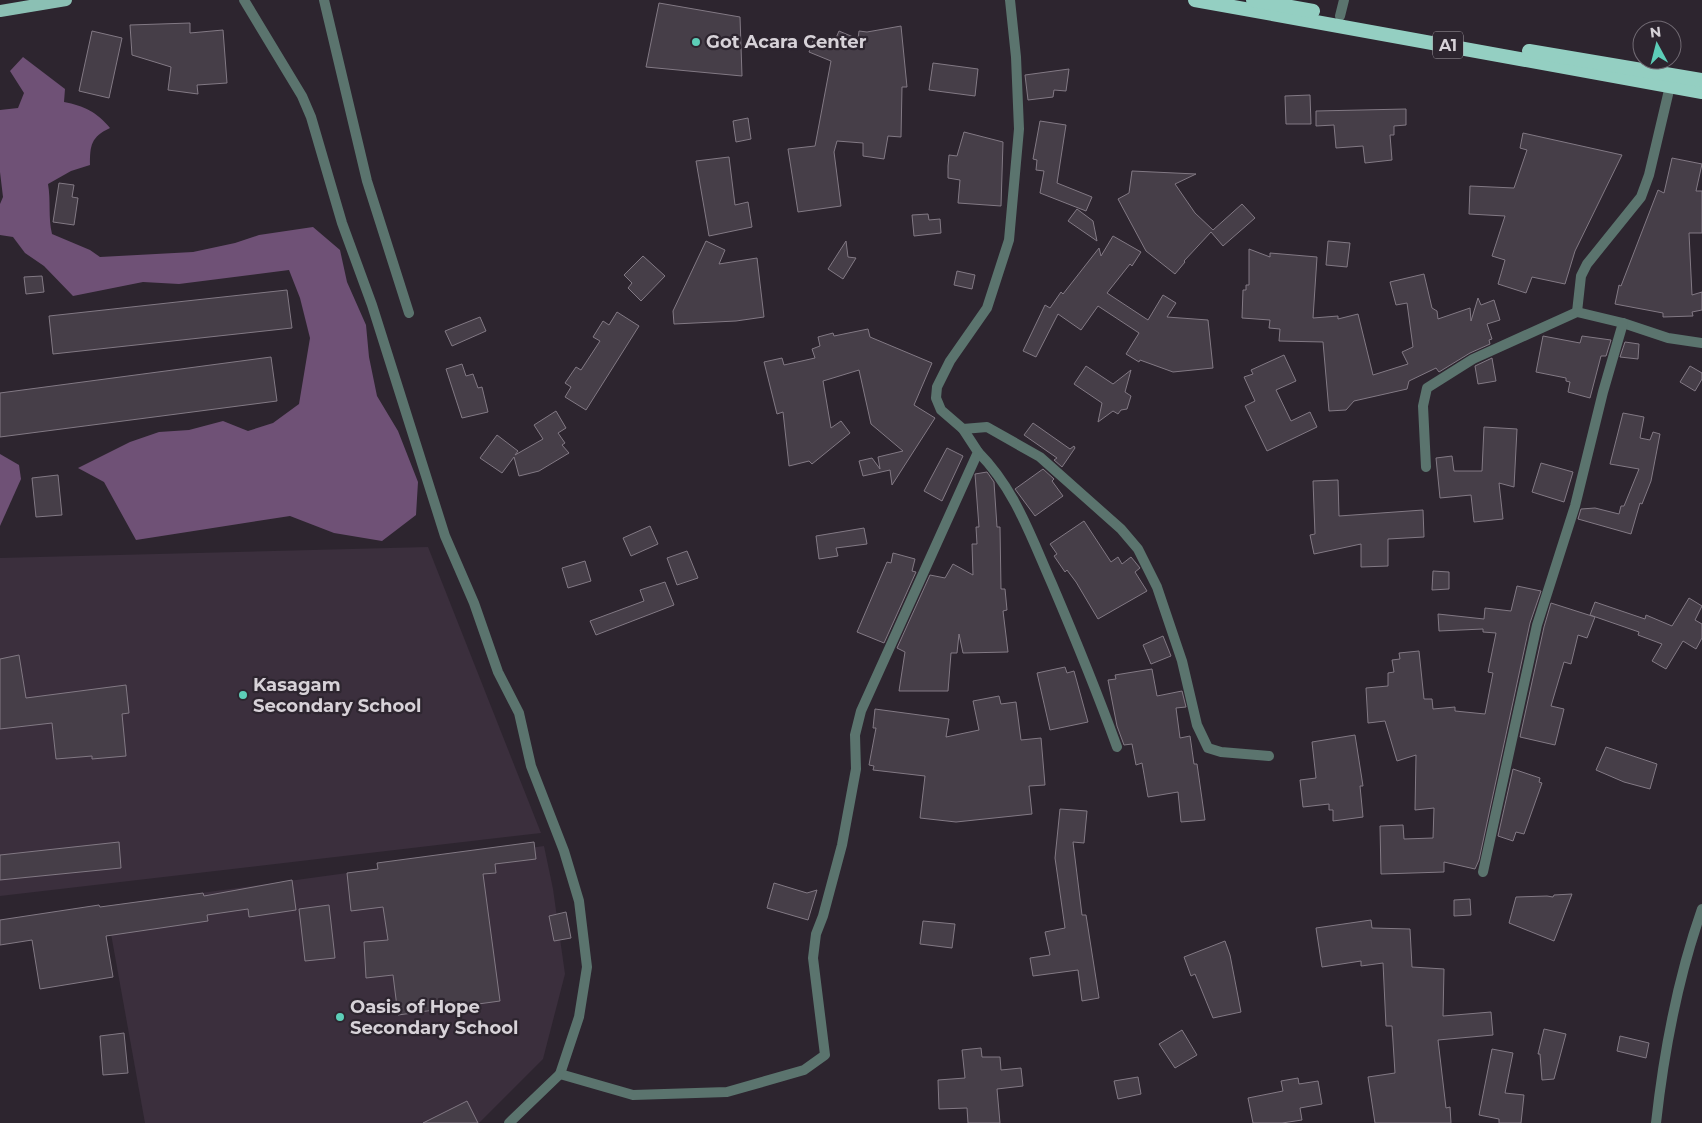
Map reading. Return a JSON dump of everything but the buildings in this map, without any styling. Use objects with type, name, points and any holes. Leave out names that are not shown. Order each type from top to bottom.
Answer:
[{"type":"highway","name":"A1","points":[[1194,0],[1702,92]]},
{"type":"highway","name":"A1","points":[[1253,0],[1470,41],[1702,80]]},
{"type":"main road","points":[[0,11],[66,0]]},
{"type":"street","points":[[244,0],[302,96],[311,117],[342,223],[374,314],[445,536],[474,603],[498,672],[519,713],[531,766],[564,851],[579,901],[587,967],[579,1017],[560,1074],[509,1123]]},
{"type":"street","points":[[324,0],[367,181],[409,313]]},
{"type":"street","points":[[1010,0],[1016,57],[1019,129],[1009,240],[987,308],[950,361],[936,387],[936,398],[941,410],[963,429],[978,452],[992,465],[1014,498],[1032,532],[1084,659],[1117,748]]},
{"type":"street","points":[[1340,16],[1344,0]]},
{"type":"street","points":[[1577,312],[1581,276],[1587,264],[1641,197],[1649,175],[1670,86]]},
{"type":"street","points":[[1426,467],[1422,406],[1427,388],[1473,359],[1577,312],[1623,323],[1668,338],[1702,343]]},
{"type":"street","points":[[1482,872],[1537,625],[1575,506],[1603,392],[1623,323]]},
{"type":"street","points":[[963,429],[986,427],[1007,436],[1040,457],[1121,529],[1138,549],[1157,587],[1182,661],[1196,725],[1208,748],[1221,752],[1269,756]]},
{"type":"street","points":[[560,1074],[633,1095],[727,1092],[804,1070],[825,1055],[813,958],[816,934],[824,916],[842,845],[856,769],[855,735],[861,711],[978,452]]},
{"type":"street","points":[[1656,1123],[1660,1086],[1687,950],[1702,909]]},
{"type":"shaded area","points":[[23,57],[65,89],[64,102],[90,110],[110,128],[95,138],[90,152],[90,165],[71,171],[48,184],[52,234],[90,250],[100,257],[193,252],[235,243],[259,235],[313,227],[340,250],[347,282],[366,325],[369,357],[377,396],[398,431],[418,482],[416,515],[382,541],[334,533],[290,516],[136,540],[104,482],[78,468],[130,442],[159,432],[189,430],[223,421],[248,431],[273,423],[299,404],[310,338],[300,298],[289,270],[179,284],[143,282],[73,296],[44,266],[25,253],[13,237],[0,235],[0,204],[3,197],[0,172],[0,110],[18,108],[24,93],[10,71]]},
{"type":"shaded area","points":[[0,454],[19,465],[21,479],[0,526]]},
{"type":"shaded area","name":"Kasagam Secondary School","points":[[428,547],[541,833],[0,896],[0,558]]},
{"type":"shaded area","name":"Oasis of Hope Secondary School","points":[[544,846],[553,889],[565,974],[543,1059],[479,1123],[145,1123],[106,906]]},
{"type":"place","name":"Got Acara Center","points":[[696,42]]},
{"type":"place","name":"Kasagam Secondary School","points":[[243,695]]},
{"type":"place","name":"Oasis of Hope Secondary School","points":[[340,1017]]}]
